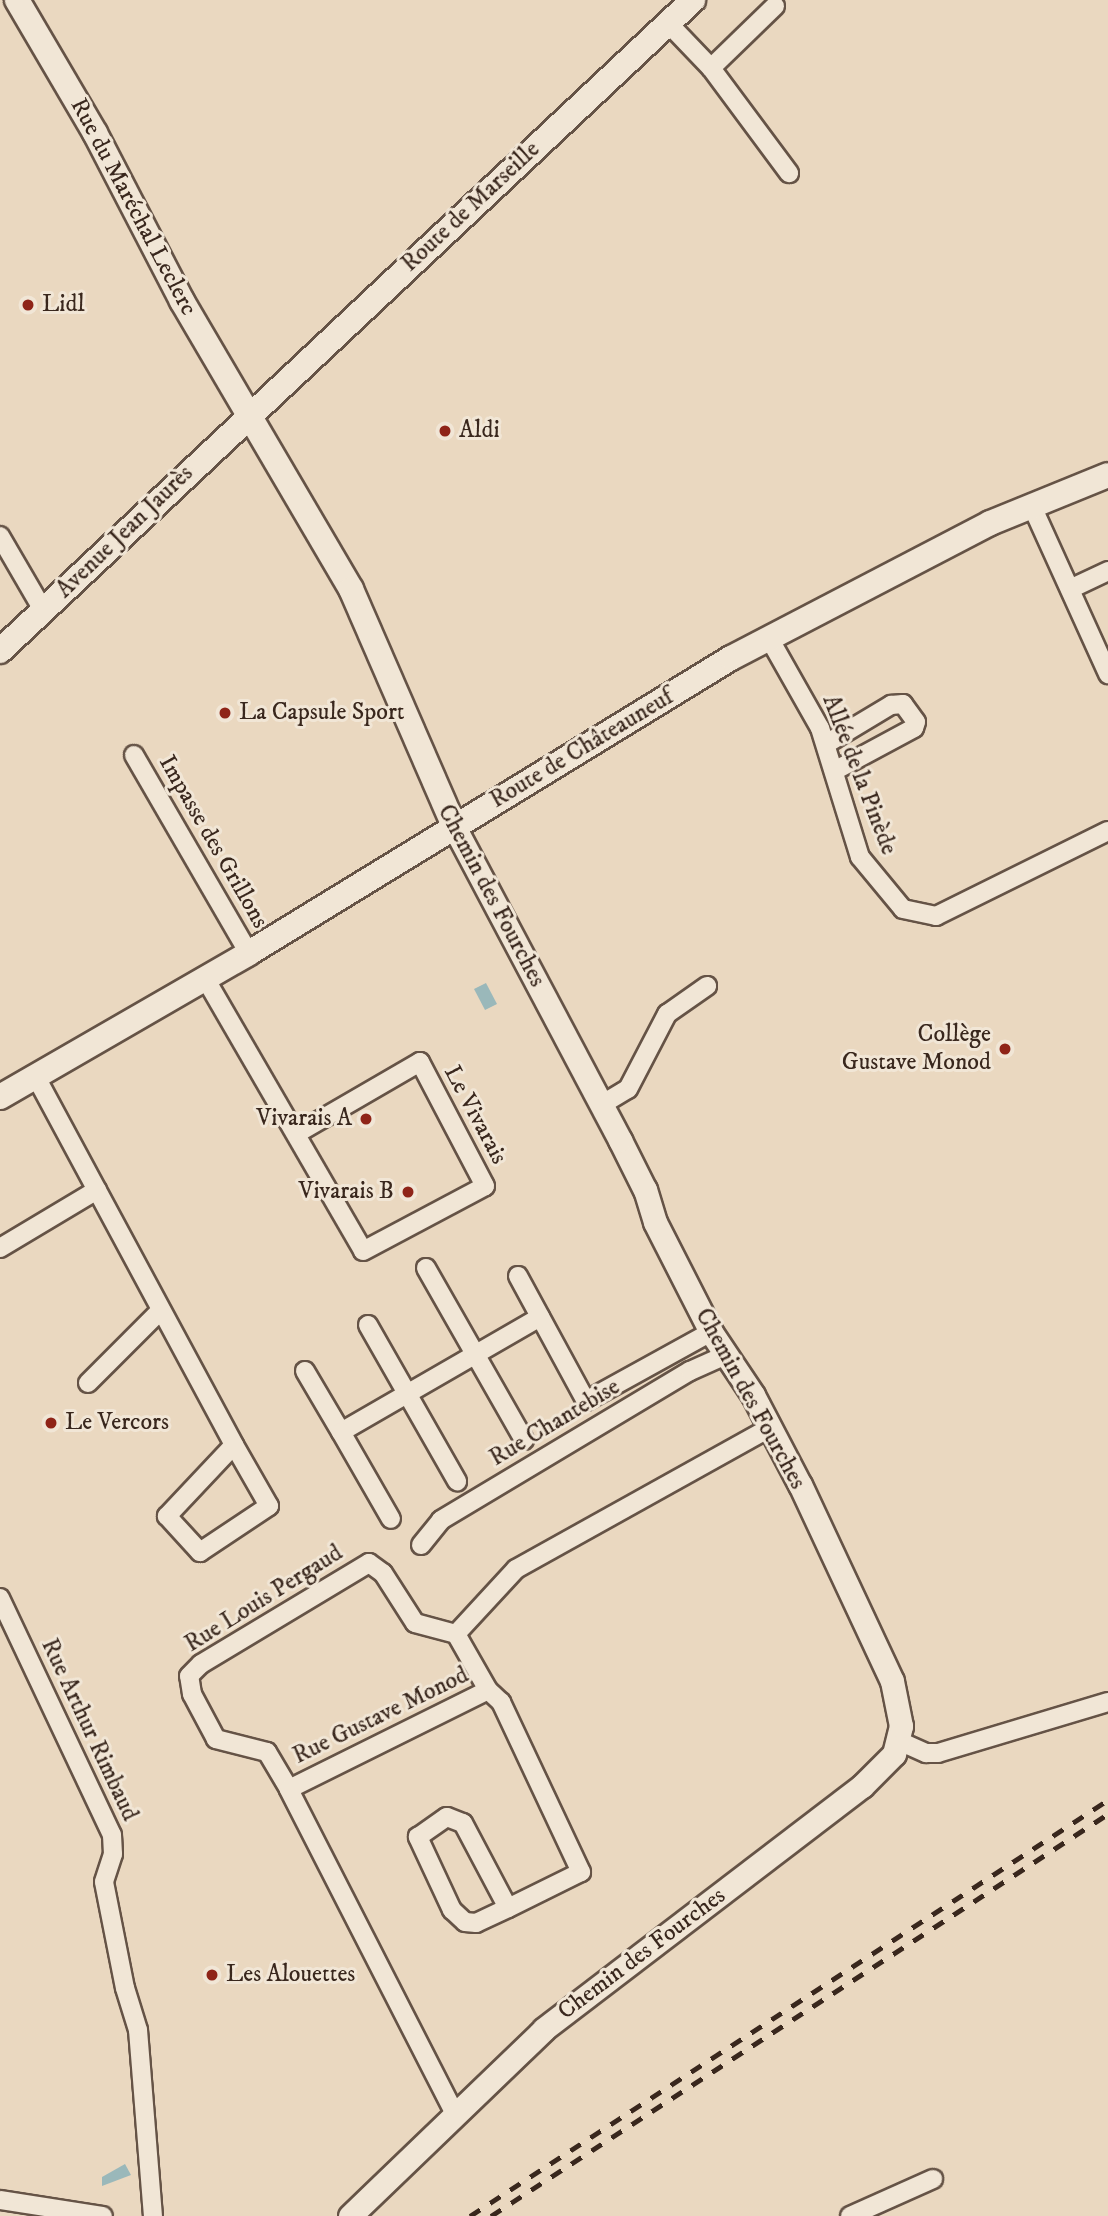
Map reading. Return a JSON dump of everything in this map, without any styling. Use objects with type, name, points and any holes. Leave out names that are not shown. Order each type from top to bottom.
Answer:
[{"type":"main road","name":"Rue du Maréchal Leclerc","points":[[17,0],[249,414]]},
{"type":"main road","name":"Route de Marseille","points":[[249,414],[693,0]]},
{"type":"main road","name":"Avenue Jean Jaurès","points":[[0,651],[249,414]]},
{"type":"main road","name":"Chemin des Fourches","points":[[249,414],[351,589],[454,826]]},
{"type":"main road","name":"Route de Châteauneuf","points":[[0,1097],[248,953],[769,638],[1031,504],[1108,475]]},
{"type":"street","points":[[711,68],[775,6]]},
{"type":"street","points":[[668,23],[711,68],[789,173]]},
{"type":"street","points":[[1031,504],[1108,674]]},
{"type":"street","points":[[0,536],[43,610]]},
{"type":"street","points":[[1070,589],[1108,571]]},
{"type":"street","name":"Allée de la Pinède","points":[[769,638],[826,744],[860,857],[894,902],[924,916],[936,916],[1108,831]]},
{"type":"street","points":[[826,744],[891,705],[903,704],[912,711],[915,728],[834,771]]},
{"type":"street","name":"Impasse des Grillons","points":[[134,755],[248,953]]},
{"type":"street","name":"Chemin des Fourches","points":[[350,2216],[544,2029],[620,1968],[862,1786],[885,1766],[899,1741],[900,1712],[892,1681],[861,1609],[753,1395],[724,1356],[711,1332],[601,1105],[454,826]]},
{"type":"street","name":"Le Vivarais","points":[[205,978],[363,1251],[485,1186],[420,1062],[296,1134]]},
{"type":"street","points":[[601,1105],[628,1089],[667,1014],[707,986]]},
{"type":"street","points":[[36,1077],[234,1446],[269,1506],[200,1552],[167,1516],[234,1446]]},
{"type":"street","points":[[0,1248],[97,1190]]},
{"type":"street","points":[[426,1268],[524,1440]]},
{"type":"street","points":[[518,1276],[586,1401],[711,1332]]},
{"type":"street","points":[[88,1383],[161,1310]]},
{"type":"street","points":[[341,1432],[540,1317]]},
{"type":"street","points":[[368,1325],[457,1481]]},
{"type":"street","name":"Rue Chantebise","points":[[421,1545],[441,1520],[690,1371],[724,1356]]},
{"type":"street","points":[[305,1371],[391,1519]]},
{"type":"street","points":[[488,1690],[456,1634],[516,1569],[769,1428]]},
{"type":"street","name":"Rue Louis Pergaud","points":[[289,1789],[267,1752],[216,1739],[192,1694],[189,1676],[201,1664],[369,1563],[383,1573],[415,1623],[456,1634]]},
{"type":"street","name":"Rue Arthur Rimbaud","points":[[0,1598],[112,1835],[113,1854],[104,1881],[125,1988],[138,2030],[153,2216]]},
{"type":"street","name":"Rue Gustave Monod","points":[[455,2114],[289,1789],[488,1690],[502,1702],[581,1872],[508,1908]]},
{"type":"street","points":[[899,1741],[926,1753],[938,1753],[1108,1702]]},
{"type":"street","points":[[447,1817],[463,1823],[508,1908],[476,1923],[465,1922],[452,1910],[418,1837],[447,1817]]},
{"type":"street","points":[[850,2216],[933,2179]]},
{"type":"street","points":[[0,2200],[103,2216]]},
{"type":"water","points":[[486,983],[497,1004],[485,1010],[474,989]]},
{"type":"water","points":[[125,2164],[131,2175],[102,2186],[102,2177]]},
{"type":"railway","points":[[470,2216],[1108,1800]]},
{"type":"railway","points":[[491,2216],[1108,1814]]},
{"type":"place","name":"Lidl","points":[[28,305]]},
{"type":"place","name":"Aldi","points":[[445,431]]},
{"type":"place","name":"La Capsule Sport","points":[[225,713]]},
{"type":"place","name":"Collège Gustave Monod","points":[[1005,1049]]},
{"type":"place","name":"Vivarais A","points":[[366,1119]]},
{"type":"place","name":"Vivarais B","points":[[408,1192]]},
{"type":"place","name":"Le Vercors","points":[[51,1423]]},
{"type":"place","name":"Les Alouettes","points":[[212,1975]]}]
